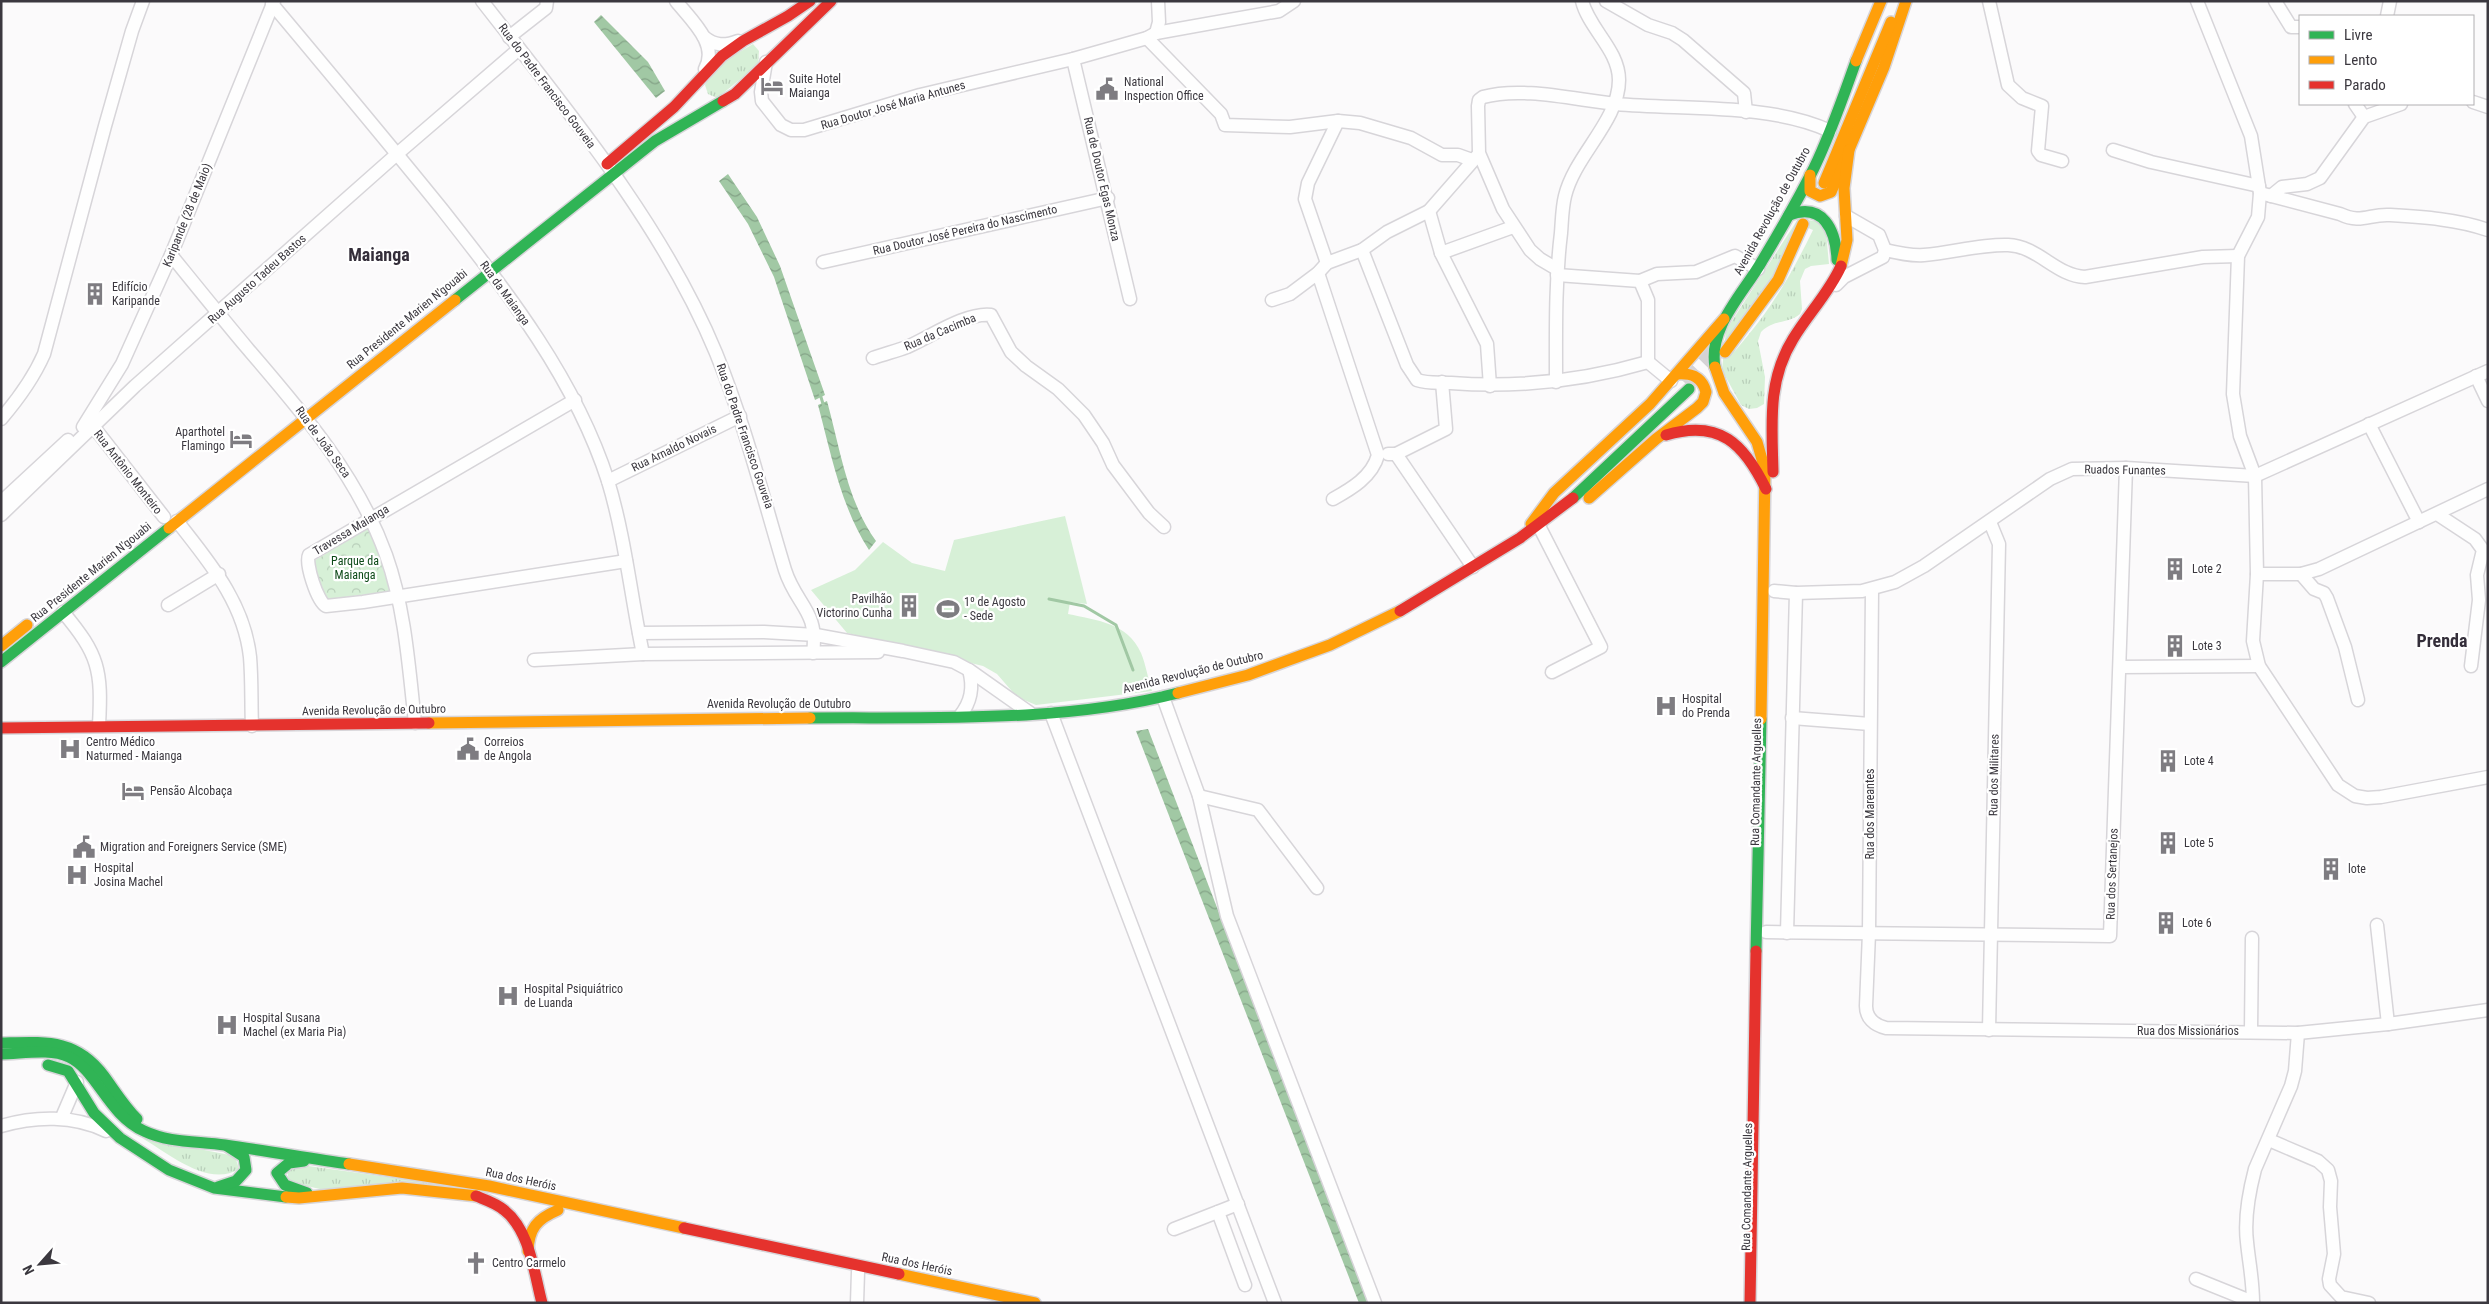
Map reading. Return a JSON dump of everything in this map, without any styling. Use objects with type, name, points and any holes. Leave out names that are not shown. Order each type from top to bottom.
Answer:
[{"type":"main road","name":"Rua Presidente Marien N'gouabi","points":[[57,609],[177,521],[301,411],[610,169],[721,56],[745,38],[760,33],[798,11],[810,1]]},
{"type":"main road","name":"Rua Presidente Marien N'gouabi","points":[[610,169],[698,114],[723,102],[746,84],[765,52],[831,1]]},
{"type":"main road","name":"Avenida Revolução de Outubro","points":[[1817,179],[1830,131],[1881,1]]},
{"type":"main road","name":"Avenida Revolução de Outubro","points":[[1817,179],[1886,1]]},
{"type":"main road","name":"Avenida Revolução de Outubro","points":[[1722,349],[1778,280],[1796,220],[1817,179],[1899,1]]},
{"type":"main road","points":[[1817,179],[1810,191],[1821,197],[1834,187],[1884,67],[1906,1]]},
{"type":"main road","points":[[745,38],[756,38],[765,52]]},
{"type":"main road","points":[[701,77],[700,86],[707,97],[723,102]]},
{"type":"main road","points":[[1834,279],[1845,251],[1846,216],[1844,190],[1849,150]]},
{"type":"main road","points":[[1796,220],[1795,211],[1811,210],[1827,220],[1836,239],[1838,252],[1834,279]]},
{"type":"main road","name":"Avenida Revolução de Outubro","points":[[1520,538],[1554,494],[1650,404],[1674,377],[1724,319],[1758,269],[1796,220]]},
{"type":"main road","name":"Rua Presidente Marien N'gouabi","points":[[438,299],[487,266]]},
{"type":"main road","name":"Rua Comandante Arguelles","points":[[1758,1303],[1774,591],[1774,385],[1779,365],[1795,336],[1834,279]]},
{"type":"main road","name":"Rua Comandante Arguelles","points":[[1724,319],[1715,346],[1716,372],[1727,400],[1748,426],[1760,448],[1765,470],[1766,489],[1750,1303]]},
{"type":"main road","name":"Avenida Revolução de Outubro","points":[[3,726],[252,726],[960,716],[1032,714],[1124,705],[1163,697],[1248,674],[1330,645],[1409,606],[1520,538],[1572,514],[1656,439],[1697,408],[1705,397],[1705,387],[1698,376],[1691,373],[1674,377]]},
{"type":"main road","name":"Avenida Revolução de Outubro","points":[[1520,538],[1687,386]]},
{"type":"main road","points":[[1656,439],[1688,430],[1701,430],[1722,436],[1745,452],[1766,489]]},
{"type":"main road","name":"Rua Presidente Marien N'gouabi","points":[[1,662],[57,609],[179,505]]},
{"type":"main road","name":"Rua Presidente Marien N'gouabi","points":[[1,646],[37,618]]},
{"type":"main road","points":[[1,1043],[62,1043],[77,1050],[91,1060],[134,1116],[162,1137]]},
{"type":"main road","name":"Rua dos Heróis","points":[[1,1054],[27,1053],[69,1057],[78,1063],[112,1106],[127,1121],[144,1131],[173,1140],[223,1145],[489,1186],[1035,1303]]},
{"type":"main road","points":[[1,1064],[55,1066],[68,1071],[77,1082]]},
{"type":"main road","name":"Rua dos Heróis","points":[[77,1082],[94,1113],[120,1138],[170,1170],[214,1188],[299,1198],[402,1188],[476,1196],[558,1210],[1002,1303]]},
{"type":"main road","points":[[214,1188],[232,1185],[243,1178],[247,1171],[246,1162],[240,1154],[223,1145]]},
{"type":"main road","points":[[325,1160],[290,1161],[279,1169],[277,1173],[282,1184],[292,1189],[330,1195]]},
{"type":"main road","points":[[476,1196],[499,1206],[511,1216],[528,1254],[542,1303]]},
{"type":"main road","points":[[528,1254],[528,1235],[535,1222],[542,1216],[558,1210]]},
{"type":"street","points":[[1,419],[22,395],[36,373],[44,354],[99,144],[132,30],[143,1]]},
{"type":"street","name":"Rua do Padre Francisco Gouveia","points":[[482,1],[610,169],[649,227],[684,288],[716,352],[740,416],[770,512],[786,572],[809,614],[816,635],[813,653]]},
{"type":"street","points":[[509,36],[546,8],[547,1]]},
{"type":"street","points":[[676,1],[704,37],[712,43],[724,45],[745,38]]},
{"type":"street","points":[[1152,35],[1159,22],[1158,1]]},
{"type":"street","points":[[1152,35],[1213,21],[1246,18],[1279,11],[1294,1]]},
{"type":"street","points":[[1556,382],[1557,272],[1565,195],[1582,159],[1616,104],[1619,80],[1617,68],[1582,1]]},
{"type":"street","points":[[1606,1],[1648,25],[1672,33],[1682,40],[1744,93],[1746,112]]},
{"type":"street","points":[[1989,1],[2008,85],[2022,98],[2042,106],[2038,151],[2041,155],[2062,161]]},
{"type":"street","points":[[2197,1],[2251,136],[2263,192],[2258,217],[2238,256],[2234,394],[2240,436],[2255,476],[2257,574],[2253,641],[2259,666],[2338,785],[2355,796],[2367,798],[2381,797],[2488,777]]},
{"type":"street","points":[[2275,1],[2291,27],[2299,27]]},
{"type":"street","points":[[2387,15],[2390,1]]},
{"type":"street","name":"Rua da Maianga","points":[[273,3],[487,266],[538,338],[575,400],[608,481],[626,561],[638,633]]},
{"type":"street","name":"Karipande (28 de Maio)","points":[[90,425],[122,364],[172,255],[273,3]]},
{"type":"street","points":[[1152,35],[1220,114],[1225,125],[1290,128],[1338,121],[1379,127],[1411,138],[1442,155],[1476,157]]},
{"type":"street","name":"Rua Doutor José Maria Antunes","points":[[765,52],[761,92],[762,101],[781,125],[791,130],[804,130],[920,95],[1073,58],[1152,35]]},
{"type":"street","points":[[701,77],[710,54],[704,37]]},
{"type":"street","name":"Rua Augusto Tadeu Bastos","points":[[1,502],[519,49]]},
{"type":"street","name":"Rua de Doutor Egas Monza","points":[[1073,58],[1108,198],[1130,299]]},
{"type":"street","points":[[1758,269],[1735,256],[1696,272],[1657,274],[1640,281],[1557,272],[1535,255],[1513,227],[1476,157],[1479,100],[1483,97],[1534,94],[1616,104],[1746,112],[1794,119],[1830,131]]},
{"type":"street","points":[[2474,102],[2488,107]]},
{"type":"street","points":[[2356,105],[2364,117]]},
{"type":"street","points":[[2263,192],[2282,187],[2307,184],[2320,178],[2364,117],[2395,105]]},
{"type":"street","points":[[1327,263],[1305,199],[1308,183],[1338,121]]},
{"type":"street","points":[[2113,150],[2340,214],[2351,219],[2360,220],[2387,215],[2457,221],[2488,230]]},
{"type":"street","points":[[1272,300],[1290,294],[1318,273],[1327,263],[1362,250],[1387,232],[1429,211],[1476,157]]},
{"type":"street","name":"Rua Doutor José Pereira do Nascimento","points":[[823,262],[1108,198]]},
{"type":"street","points":[[1429,211],[1440,253],[1488,344],[1490,386]]},
{"type":"street","points":[[1846,216],[1879,236],[1886,250]]},
{"type":"street","points":[[1440,253],[1513,227]]},
{"type":"street","points":[[1886,250],[1923,256],[1977,247],[2008,245],[2026,248],[2069,273],[2085,277],[2203,257],[2238,256]]},
{"type":"street","points":[[1362,250],[1414,377],[1422,382],[1490,386],[1556,382],[1606,374],[1648,362],[1674,377]]},
{"type":"street","points":[[1773,416],[1789,358],[1826,298],[1844,276],[1880,260],[1886,250]]},
{"type":"street","name":"Rua de João Seca","points":[[172,255],[218,314],[301,411],[343,467],[371,518],[386,557],[396,596],[408,658],[415,723]]},
{"type":"street","points":[[1318,273],[1378,454],[1371,471],[1346,492],[1332,500]]},
{"type":"street","points":[[1640,281],[1648,300],[1648,362]]},
{"type":"street","name":"Rua da Cacimba","points":[[873,358],[907,346],[968,318],[982,314],[990,315],[1011,352],[1026,366],[1058,389],[1084,415],[1103,442],[1113,465],[1149,513],[1164,527]]},
{"type":"street","points":[[122,364],[119,376],[122,385],[135,386]]},
{"type":"street","name":"Ruados Funantes","points":[[1774,591],[1796,593],[1872,590],[1895,582],[1924,566],[2062,472],[2072,469],[2126,468],[2255,476],[2488,370]]},
{"type":"street","points":[[2476,376],[2488,401]]},
{"type":"street","points":[[1378,454],[1396,454],[1446,429],[1442,382]]},
{"type":"street","name":"Travessa Maianga","points":[[575,400],[371,518],[308,557],[319,600],[323,605],[330,606],[626,561]]},
{"type":"street","name":"Rua Arnaldo Novais","points":[[608,481],[740,416]]},
{"type":"street","points":[[2369,424],[2419,522]]},
{"type":"street","name":"Rua Augusto Tadeu Bastos","points":[[1,515],[90,425]]},
{"type":"street","name":"Rua Antônio Monteiro","points":[[90,425],[164,517]]},
{"type":"street","points":[[1396,454],[1473,567]]},
{"type":"street","name":"Rua dos Sertanejos","points":[[1766,932],[2110,936],[2126,468]]},
{"type":"street","points":[[2257,574],[2301,574],[2331,564],[2488,489]]},
{"type":"street","points":[[2437,514],[2475,540],[2483,550],[2477,575],[2479,600],[2471,666]]},
{"type":"street","name":"Rua Antônio Monteiro","points":[[177,521],[219,574],[245,632],[250,657],[252,726]]},
{"type":"street","name":"Rua dos Militares","points":[[1989,1030],[1999,544],[1990,522]]},
{"type":"street","points":[[1540,528],[1601,647],[1552,672]]},
{"type":"street","points":[[168,605],[219,574]]},
{"type":"street","points":[[2301,574],[2314,589],[2324,593],[2327,598],[2345,647],[2358,700]]},
{"type":"street","name":"Rua dos Mareantes","points":[[1872,590],[1869,933],[1866,1010],[1874,1023],[1886,1028]]},
{"type":"street","points":[[1787,933],[1796,593]]},
{"type":"street","points":[[57,609],[81,633],[98,664],[101,693],[99,725]]},
{"type":"street","points":[[643,654],[638,633],[764,632],[816,635],[954,662],[969,670],[1032,714]]},
{"type":"street","points":[[534,660],[643,654],[903,651]]},
{"type":"street","points":[[2120,667],[2259,666]]},
{"type":"street","points":[[960,716],[967,707],[971,694],[969,670]]},
{"type":"street","points":[[1163,697],[1199,796],[1227,916],[1375,1303]]},
{"type":"street","points":[[1051,712],[1275,1303]]},
{"type":"street","points":[[1792,718],[1870,724]]},
{"type":"street","points":[[1199,796],[1258,810],[1316,888]]},
{"type":"street","points":[[2377,924],[2388,1024]]},
{"type":"street","points":[[2251,1031],[2252,938]]},
{"type":"street","name":"Rua dos Missionários","points":[[1886,1028],[2298,1033],[2388,1024],[2488,1010]]},
{"type":"street","points":[[2196,1279],[2253,1302],[2253,1274],[2247,1241],[2247,1217],[2255,1169],[2269,1140],[2295,1071],[2298,1033]]},
{"type":"street","points":[[62,1117],[77,1082]]},
{"type":"street","points":[[1,1126],[62,1117],[93,1124],[120,1138]]},
{"type":"street","points":[[2269,1140],[2318,1161],[2328,1170],[2332,1181],[2330,1207],[2334,1248],[2330,1284],[2341,1297],[2369,1303]]},
{"type":"street","points":[[1174,1229],[1238,1204]]},
{"type":"street","points":[[1218,1212],[1245,1285]]},
{"type":"street","points":[[857,1303],[858,1272]]},
{"type":"green space","points":[[753,44],[759,51],[758,65],[717,98],[708,94],[705,85],[714,67]]},
{"type":"green space","points":[[1798,219],[1825,222],[1829,264],[1811,266],[1805,269],[1800,281],[1802,309],[1800,314],[1771,325],[1761,332],[1758,341],[1765,377],[1764,404],[1757,408],[1749,409],[1741,405],[1722,370],[1726,330]],"holes":[[[1799,224],[1813,230],[1778,294],[1758,323],[1734,352]]]},
{"type":"green space","name":"1º de Agosto - Sede","points":[[1065,516],[1087,604],[1070,602],[1068,614],[1110,624],[1128,635],[1141,653],[1152,691],[1036,705],[1017,697],[997,674],[983,666],[847,633],[811,590],[855,570],[883,542],[912,563],[945,571],[954,540]]},
{"type":"green space","name":"Parque da Maianga","points":[[370,527],[390,591],[324,600],[312,562]]},
{"type":"green space","points":[[142,1138],[235,1156],[239,1169],[227,1174],[214,1174],[202,1171],[176,1159]]},
{"type":"green space","points":[[294,1164],[467,1188],[320,1189],[289,1182],[287,1169]]},
{"type":"water","points":[[601,15],[648,62],[665,91],[656,98],[594,22]]},
{"type":"water","points":[[728,174],[757,217],[780,266],[825,395],[815,400],[774,277],[748,224],[719,181]]},
{"type":"water","points":[[827,401],[851,492],[866,525],[876,541],[869,550],[851,516],[832,461],[818,405]]},
{"type":"water","points":[[1148,729],[1370,1303],[1359,1303],[1136,731]]},
{"type":"waterway","points":[[820,394],[824,407]]},
{"type":"waterway","points":[[1049,599],[1084,606],[1116,625],[1133,670]]},
{"type":"tunnel","points":[[1685,383],[1720,347]]},
{"type":"traffic: fast","points":[[1715,367],[1714,352],[1722,324],[1755,273],[1814,168],[1856,61]]},
{"type":"traffic: fast","points":[[455,300],[655,141],[723,101]]},
{"type":"traffic: fast","points":[[1789,215],[1811,212],[1825,221],[1834,238],[1837,260]]},
{"type":"traffic: fast","points":[[1573,498],[1689,389]]},
{"type":"traffic: fast","points":[[1,662],[169,528]]},
{"type":"traffic: fast","points":[[810,718],[949,718],[1042,714],[1134,703],[1178,693]]},
{"type":"traffic: fast","points":[[1756,951],[1761,719]]},
{"type":"traffic: fast","points":[[1,1043],[45,1043],[58,1045],[82,1055],[104,1076],[137,1119]]},
{"type":"traffic: fast","points":[[1,1054],[44,1052],[69,1057],[79,1063],[121,1115],[144,1131],[163,1138],[225,1145],[349,1164]]},
{"type":"traffic: fast","points":[[48,1065],[68,1071],[94,1113],[120,1138],[169,1170],[214,1188],[286,1197]]},
{"type":"traffic: fast","points":[[218,1187],[236,1181],[246,1170],[244,1157],[227,1146]]},
{"type":"traffic: fast","points":[[304,1161],[289,1163],[277,1173],[285,1185],[307,1193]]},
{"type":"traffic: slow","points":[[1856,61],[1881,1]]},
{"type":"traffic: slow","points":[[1810,175],[1810,191],[1820,196],[1831,192],[1884,67],[1906,1]]},
{"type":"traffic: slow","points":[[1824,183],[1891,22]]},
{"type":"traffic: slow","points":[[1841,266],[1847,240],[1844,188],[1849,150]]},
{"type":"traffic: slow","points":[[1725,352],[1778,280],[1803,224]]},
{"type":"traffic: slow","points":[[169,528],[455,300]]},
{"type":"traffic: slow","points":[[1531,524],[1554,493],[1650,404],[1724,319]]},
{"type":"traffic: slow","points":[[1715,367],[1724,393],[1757,442],[1765,470],[1761,719]]},
{"type":"traffic: slow","points":[[1589,498],[1656,439],[1703,402],[1706,392],[1699,379],[1692,375],[1677,374]]},
{"type":"traffic: slow","points":[[1178,693],[1248,675],[1330,645],[1400,611]]},
{"type":"traffic: slow","points":[[1,646],[27,625]]},
{"type":"traffic: slow","points":[[429,723],[810,718]]},
{"type":"traffic: slow","points":[[349,1164],[489,1186],[684,1228]]},
{"type":"traffic: slow","points":[[286,1197],[299,1198],[402,1188],[477,1196]]},
{"type":"traffic: slow","points":[[528,1251],[532,1230],[545,1217],[558,1210]]},
{"type":"traffic: slow","points":[[899,1274],[1035,1303]]},
{"type":"traffic: jam","points":[[607,164],[674,107],[722,56],[743,41],[788,16],[810,1]]},
{"type":"traffic: jam","points":[[723,101],[735,94],[831,1]]},
{"type":"traffic: jam","points":[[1773,472],[1772,420],[1775,387],[1779,371],[1793,339],[1831,285],[1841,266]]},
{"type":"traffic: jam","points":[[1666,435],[1701,430],[1716,433],[1728,439],[1749,459],[1766,489]]},
{"type":"traffic: jam","points":[[1400,611],[1520,538],[1573,498]]},
{"type":"traffic: jam","points":[[1,728],[429,723]]},
{"type":"traffic: jam","points":[[1750,1303],[1756,951]]},
{"type":"traffic: jam","points":[[476,1196],[501,1208],[513,1219],[520,1229],[530,1253],[542,1303]]},
{"type":"traffic: jam","points":[[684,1228],[899,1274]]},
{"type":"place","name":"Suite Hotel Maianga","points":[[772,86]]},
{"type":"place","name":"National Inspection Office","points":[[1107,89]]},
{"type":"place","name":"Edifício Karipande","points":[[95,294]]},
{"type":"place","name":"Aparthotel Flamingo","points":[[241,439]]},
{"type":"place","name":"Lote 2","points":[[2175,569]]},
{"type":"place","name":"Pavilhão Victorino Cunha","points":[[909,606]]},
{"type":"place","name":"1º de Agosto - Sede","points":[[948,609]]},
{"type":"place","name":"Lote 3","points":[[2175,646]]},
{"type":"place","name":"Hospital do Prenda","points":[[1666,706]]},
{"type":"place","name":"Centro Médico Naturmed - Maianga","points":[[70,749]]},
{"type":"place","name":"Correios de Angola","points":[[468,749]]},
{"type":"place","name":"Lote 4","points":[[2168,761]]},
{"type":"place","name":"Pensão Alcobaça","points":[[133,791]]},
{"type":"place","name":"Lote 5","points":[[2168,843]]},
{"type":"place","name":"Migration and Foreigners Service (SME)","points":[[84,847]]},
{"type":"place","name":"lote","points":[[2331,869]]},
{"type":"place","name":"Hospital Josina Machel","points":[[77,875]]},
{"type":"place","name":"Lote 6","points":[[2166,923]]},
{"type":"place","name":"Hospital Psiquiátrico de Luanda","points":[[508,996]]},
{"type":"place","name":"Hospital Susana Machel (ex Maria Pia)","points":[[227,1025]]},
{"type":"place","name":"Centro Carmelo","points":[[476,1263]]},
{"type":"district","name":"Maianga","points":[[379,254]]},
{"type":"district","name":"Prenda","points":[[2442,640]]}]
